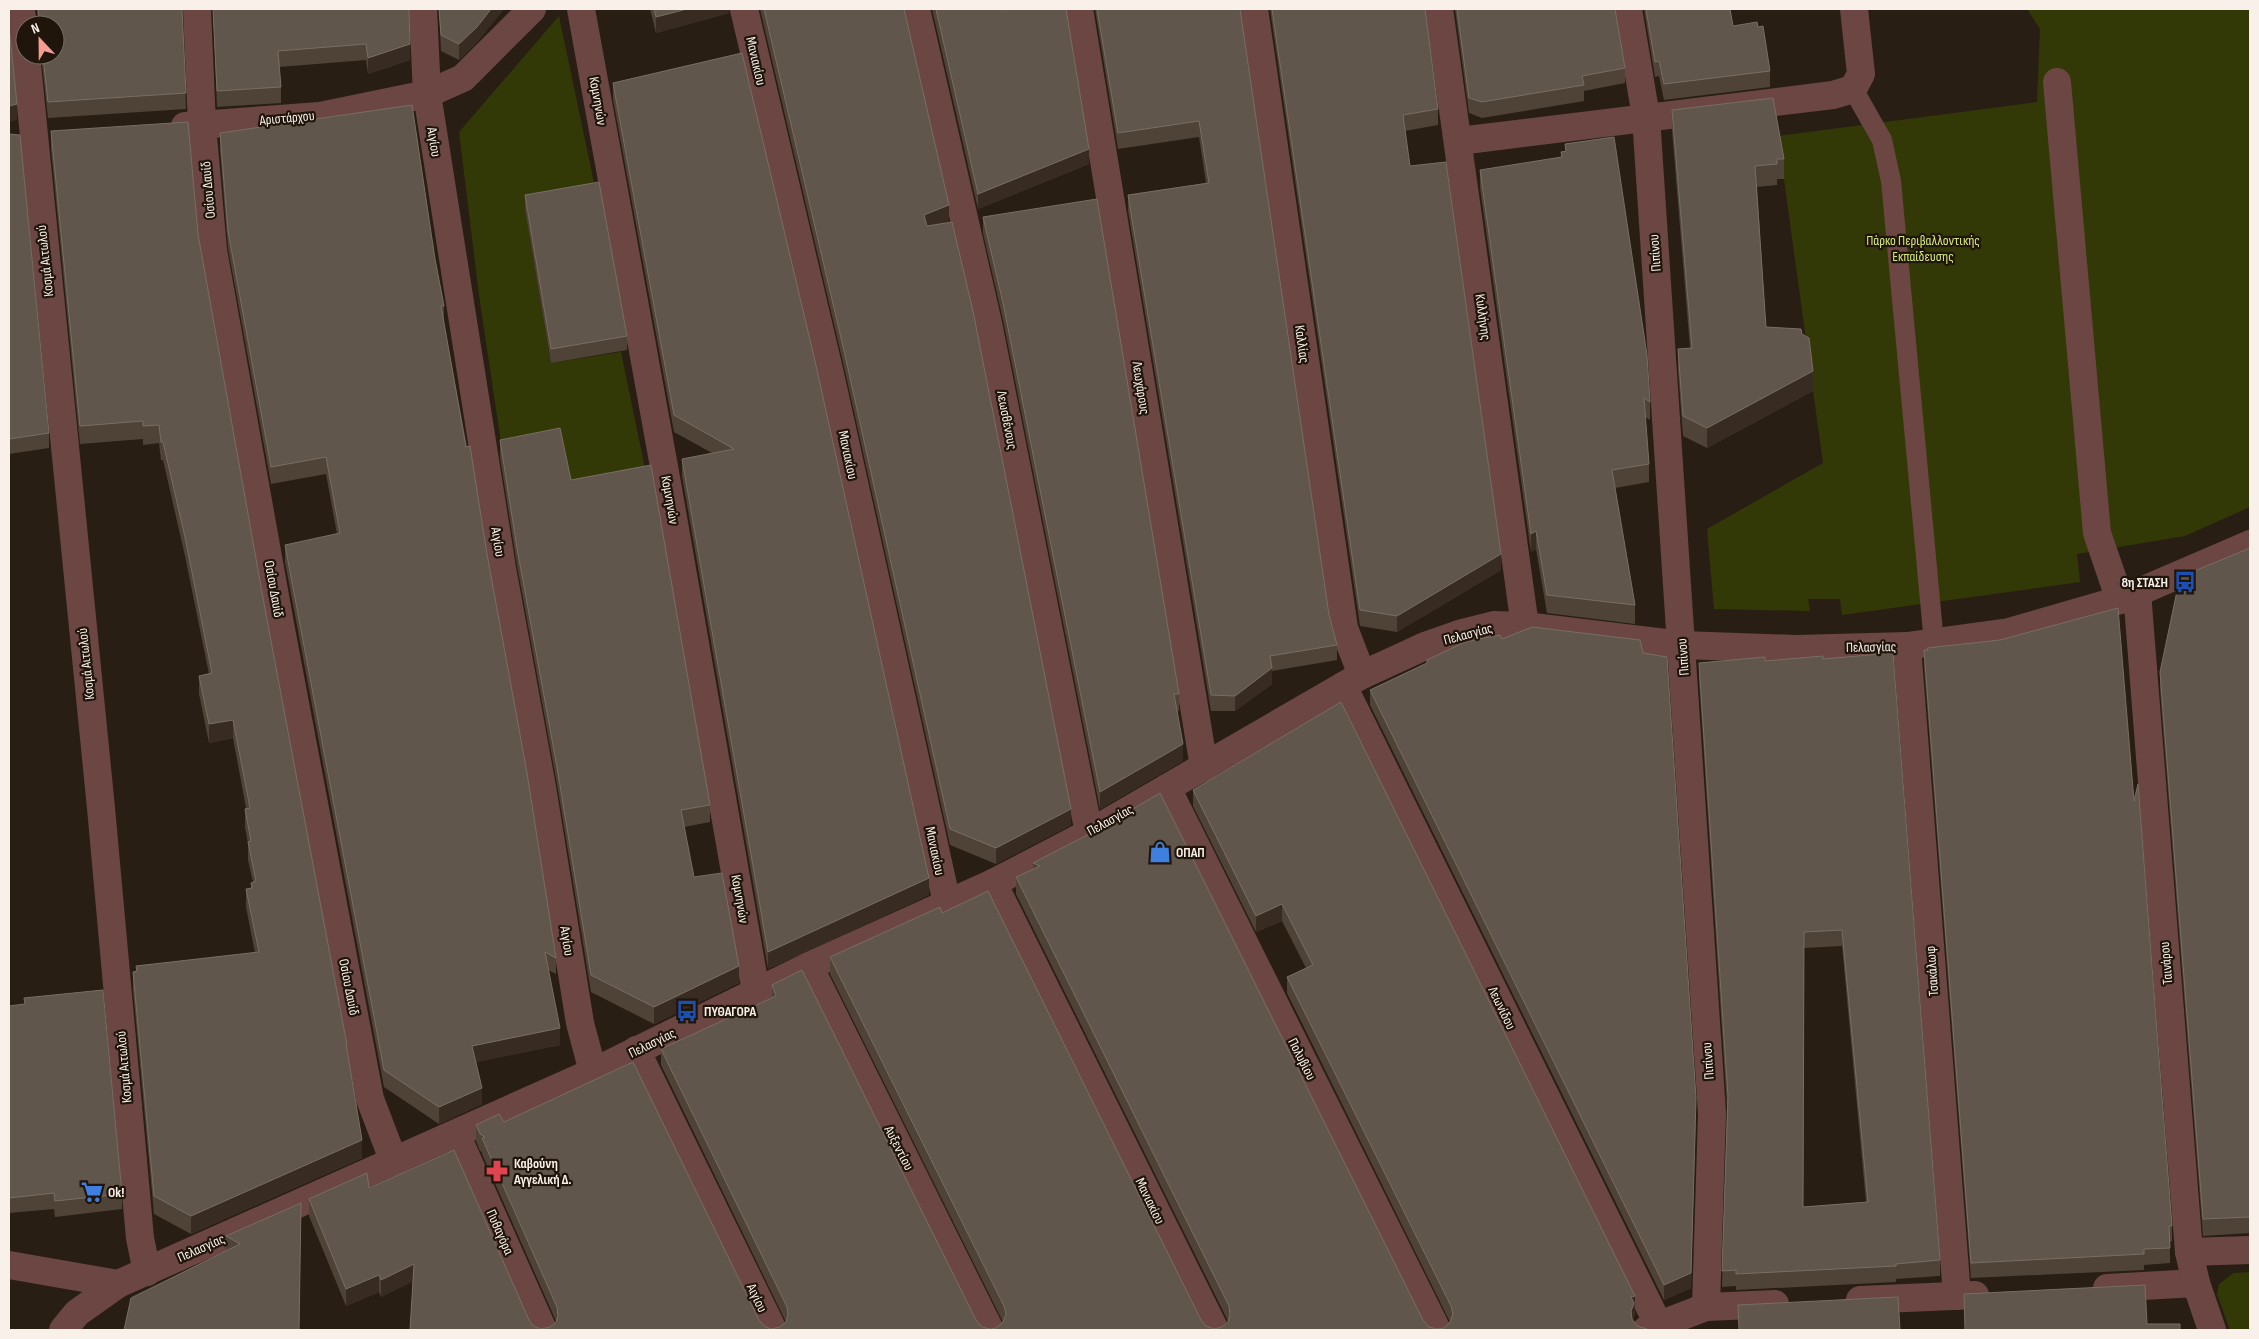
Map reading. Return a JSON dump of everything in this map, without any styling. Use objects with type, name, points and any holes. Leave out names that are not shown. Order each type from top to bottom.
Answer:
[{"type":"street","name":"Οσίου Δαυίδ","points":[[197,9],[202,125],[213,250],[282,634],[370,1098],[394,1162]]},
{"type":"street","name":"Αιγίου","points":[[423,9],[427,94],[502,568],[542,787],[580,1023],[593,1072]]},
{"type":"street","name":"Αριστάρχου","points":[[162,127],[320,116],[427,94],[463,78],[532,9]]},
{"type":"street","name":"Κομνηνών","points":[[581,9],[665,472],[756,992]]},
{"type":"street","name":"Μανιακίου","points":[[744,9],[830,374],[947,902]]},
{"type":"street","name":"Λεωσθένους","points":[[916,9],[988,323],[1089,833]]},
{"type":"street","name":"Λεωχάρους","points":[[1079,9],[1204,767]]},
{"type":"street","name":"Καλλίας","points":[[1254,9],[1352,681]]},
{"type":"street","name":"Κυλλήνης","points":[[1439,9],[1459,141],[1525,626]]},
{"type":"street","name":"Πιπίνου","points":[[1628,9],[1646,117],[1712,1113],[1706,1307]]},
{"type":"street","points":[[1459,141],[1832,95],[1853,89],[1861,74],[1854,9]]},
{"type":"street","name":"Κοσμά Αιτωλού","points":[[25,65],[21,135],[101,808],[140,1238],[147,1272]]},
{"type":"street","name":"Ταινάρου","points":[[2057,82],[2097,533],[2128,596],[2189,1252],[2196,1283],[2212,1330]]},
{"type":"street","points":[[21,135],[63,133]]},
{"type":"street","name":"Πελασγίας","points":[[62,1330],[77,1313],[118,1284],[593,1072],[810,966],[947,902],[993,883],[1089,833],[1384,663],[1462,633],[1494,625],[1525,626],[1682,646],[1797,649],[1920,644],[2009,632],[2128,596],[2250,544]]},
{"type":"street","name":"Τσακάλωφ","points":[[1920,644],[1957,1296]]},
{"type":"street","name":"Λεωνίδου","points":[[1352,681],[1655,1328]]},
{"type":"street","name":"Πολυβίου","points":[[1167,788],[1437,1330]]},
{"type":"street","name":"Μανιακίου","points":[[993,883],[1214,1330]]},
{"type":"street","name":"Αυξεντίου","points":[[810,966],[990,1330]]},
{"type":"street","name":"Αιγίου","points":[[636,1050],[773,1330]]},
{"type":"street","name":"Πυθαγόρα","points":[[456,1134],[543,1330]]},
{"type":"street","points":[[2189,1252],[2250,1250]]},
{"type":"street","points":[[9,1265],[118,1284]]},
{"type":"street","points":[[2086,1289],[2196,1283]]},
{"type":"street","points":[[1832,1301],[1997,1294]]},
{"type":"street","points":[[1655,1328],[1706,1307],[1803,1302]]},
{"type":"lane","points":[[1853,89],[1882,140],[1891,181],[1920,644]]},
{"type":"green space","name":"Πάρκο Περιβαλλοντικής Εκπαίδευσης","points":[[2027,9],[2250,9],[2250,507],[2185,536],[2077,554],[2080,582],[1842,615],[1840,599],[1808,599],[1810,611],[1714,609],[1707,529],[1823,463],[1778,136],[2037,102],[2040,29]]},
{"type":"green space","points":[[559,16],[597,197],[528,225],[551,363],[621,352],[648,483],[587,494],[503,456],[479,295],[459,132]]},
{"type":"green space","points":[[2250,1272],[2250,1330],[2230,1330],[2217,1294],[2219,1284],[2234,1273]]},
{"type":"building","points":[[38,9],[182,9],[186,93],[48,102],[44,65],[65,65],[65,15],[39,15]]},
{"type":"building","points":[[213,9],[409,9],[410,44],[368,58],[366,44],[278,51],[281,87],[217,91]]},
{"type":"building","points":[[439,9],[491,9],[477,27],[459,44],[441,35]]},
{"type":"building","points":[[654,9],[687,9],[656,17]]},
{"type":"building","points":[[764,9],[904,9],[949,205],[924,215],[927,226],[952,222],[973,311],[1071,809],[996,848],[950,829],[845,355]]},
{"type":"building","points":[[936,9],[1066,9],[1089,149],[978,194]]},
{"type":"building","points":[[1097,9],[1240,9],[1329,615],[1337,645],[1270,656],[1272,668],[1235,696],[1211,695],[1128,195],[1209,183],[1199,121],[1118,133]]},
{"type":"building","points":[[1272,9],[1425,9],[1438,109],[1403,115],[1410,166],[1446,162],[1501,554],[1397,616],[1360,610]]},
{"type":"building","points":[[1457,9],[1615,9],[1625,68],[1582,76],[1584,85],[1482,102],[1469,98]]},
{"type":"building","points":[[1646,9],[1730,9],[1733,26],[1757,22],[1758,27],[1763,26],[1770,71],[1664,84],[1659,61],[1655,62]]},
{"type":"building","points":[[9,27],[17,104],[9,106]]},
{"type":"building","points":[[742,53],[815,361],[929,878],[768,952],[682,459],[734,449],[674,415],[613,83]]},
{"type":"building","points":[[1773,98],[1784,159],[1777,159],[1777,164],[1755,166],[1766,327],[1801,329],[1802,334],[1809,338],[1813,371],[1707,428],[1683,416],[1678,349],[1692,348],[1672,110]]},
{"type":"building","points":[[412,105],[444,306],[441,306],[466,447],[470,446],[487,554],[527,773],[556,958],[545,952],[560,1028],[472,1046],[482,1088],[439,1107],[384,1070],[285,545],[340,533],[326,457],[271,467],[228,231],[220,133]]},
{"type":"building","points":[[188,122],[198,234],[265,609],[347,1045],[362,1140],[191,1216],[154,1196],[133,972],[137,971],[136,966],[259,952],[246,889],[252,888],[251,883],[256,881],[248,842],[251,841],[245,809],[250,808],[233,720],[209,724],[199,676],[212,673],[185,537],[163,442],[161,442],[159,425],[143,426],[143,421],[80,426],[51,131]]},
{"type":"building","points":[[9,134],[20,135],[49,433],[9,439]]},
{"type":"building","points":[[1614,137],[1647,355],[1650,402],[1644,398],[1649,464],[1612,470],[1635,605],[1547,595],[1536,531],[1531,534],[1480,170],[1562,157],[1561,152],[1566,151],[1565,144]]},
{"type":"building","points":[[599,182],[627,336],[551,349],[525,195]]},
{"type":"building","points":[[1097,199],[1179,694],[1174,694],[1183,744],[1100,792],[1003,303],[983,217]]},
{"type":"building","points":[[560,428],[571,480],[651,465],[710,805],[681,810],[694,877],[722,873],[739,966],[654,1007],[591,975],[557,767],[517,548],[500,440]]},
{"type":"building","points":[[2250,548],[2250,1217],[2203,1219],[2160,672],[2180,577]]},
{"type":"building","points":[[2118,608],[2134,801],[2138,784],[2172,1226],[2169,1226],[2170,1248],[2144,1249],[2144,1254],[1971,1263],[1924,650],[1928,650],[1927,648],[2000,640]]},
{"type":"building","points":[[1532,627],[1640,640],[1643,653],[1667,657],[1696,1098],[1691,1273],[1664,1285],[1370,690],[1427,663],[1427,660],[1465,642],[1500,635],[1502,639]]},
{"type":"building","points":[[1893,653],[1940,1260],[1896,1264],[1896,1266],[1736,1274],[1736,1270],[1722,1271],[1728,1096],[1699,663],[1765,657],[1765,661],[1823,656],[1823,659]],"holes":[[[1842,930],[1868,1202],[1803,1207],[1804,932]]]},
{"type":"building","points":[[1341,702],[1635,1296],[1631,1297],[1634,1303],[1631,1311],[1632,1319],[1637,1326],[1647,1330],[410,1330],[414,1264],[381,1280],[379,1275],[346,1289],[309,1199],[367,1173],[369,1188],[454,1150],[529,1320],[533,1326],[541,1329],[550,1327],[556,1322],[558,1316],[557,1307],[482,1138],[485,1137],[480,1134],[476,1125],[499,1114],[504,1122],[633,1062],[759,1320],[764,1326],[771,1329],[780,1327],[786,1322],[788,1315],[787,1307],[661,1049],[776,996],[772,985],[802,970],[976,1320],[982,1327],[996,1328],[1003,1322],[1006,1314],[1004,1306],[830,957],[940,907],[942,913],[988,891],[1201,1320],[1206,1326],[1214,1329],[1222,1327],[1228,1322],[1230,1315],[1229,1306],[1016,877],[1040,866],[1033,863],[1097,830],[1160,793],[1423,1320],[1429,1327],[1444,1328],[1450,1322],[1453,1314],[1451,1306],[1287,977],[1313,965],[1282,904],[1256,916],[1193,790]]},
{"type":"building","points":[[103,990],[122,1194],[55,1201],[54,1193],[9,1198],[9,1006],[25,1004],[24,998]]},
{"type":"building","points":[[301,1203],[299,1330],[124,1330],[131,1298],[240,1244],[226,1236]]},
{"type":"building","points":[[2145,1285],[2147,1324],[2180,1324],[2180,1330],[1965,1330],[1964,1294]]},
{"type":"building","points":[[1898,1297],[1900,1330],[1739,1330],[1738,1305]]},
{"type":"place","name":"8η ΣΤΑΣΗ","points":[[2185,582]]},
{"type":"place","name":"ΟΠΑΠ","points":[[1160,852]]},
{"type":"place","name":"ΠΥΘΑΓΟΡΑ","points":[[687,1011]]},
{"type":"place","name":"Καβούνη Αγγελική Δ.","points":[[497,1171]]},
{"type":"place","name":"Ok!","points":[[92,1192]]}]
